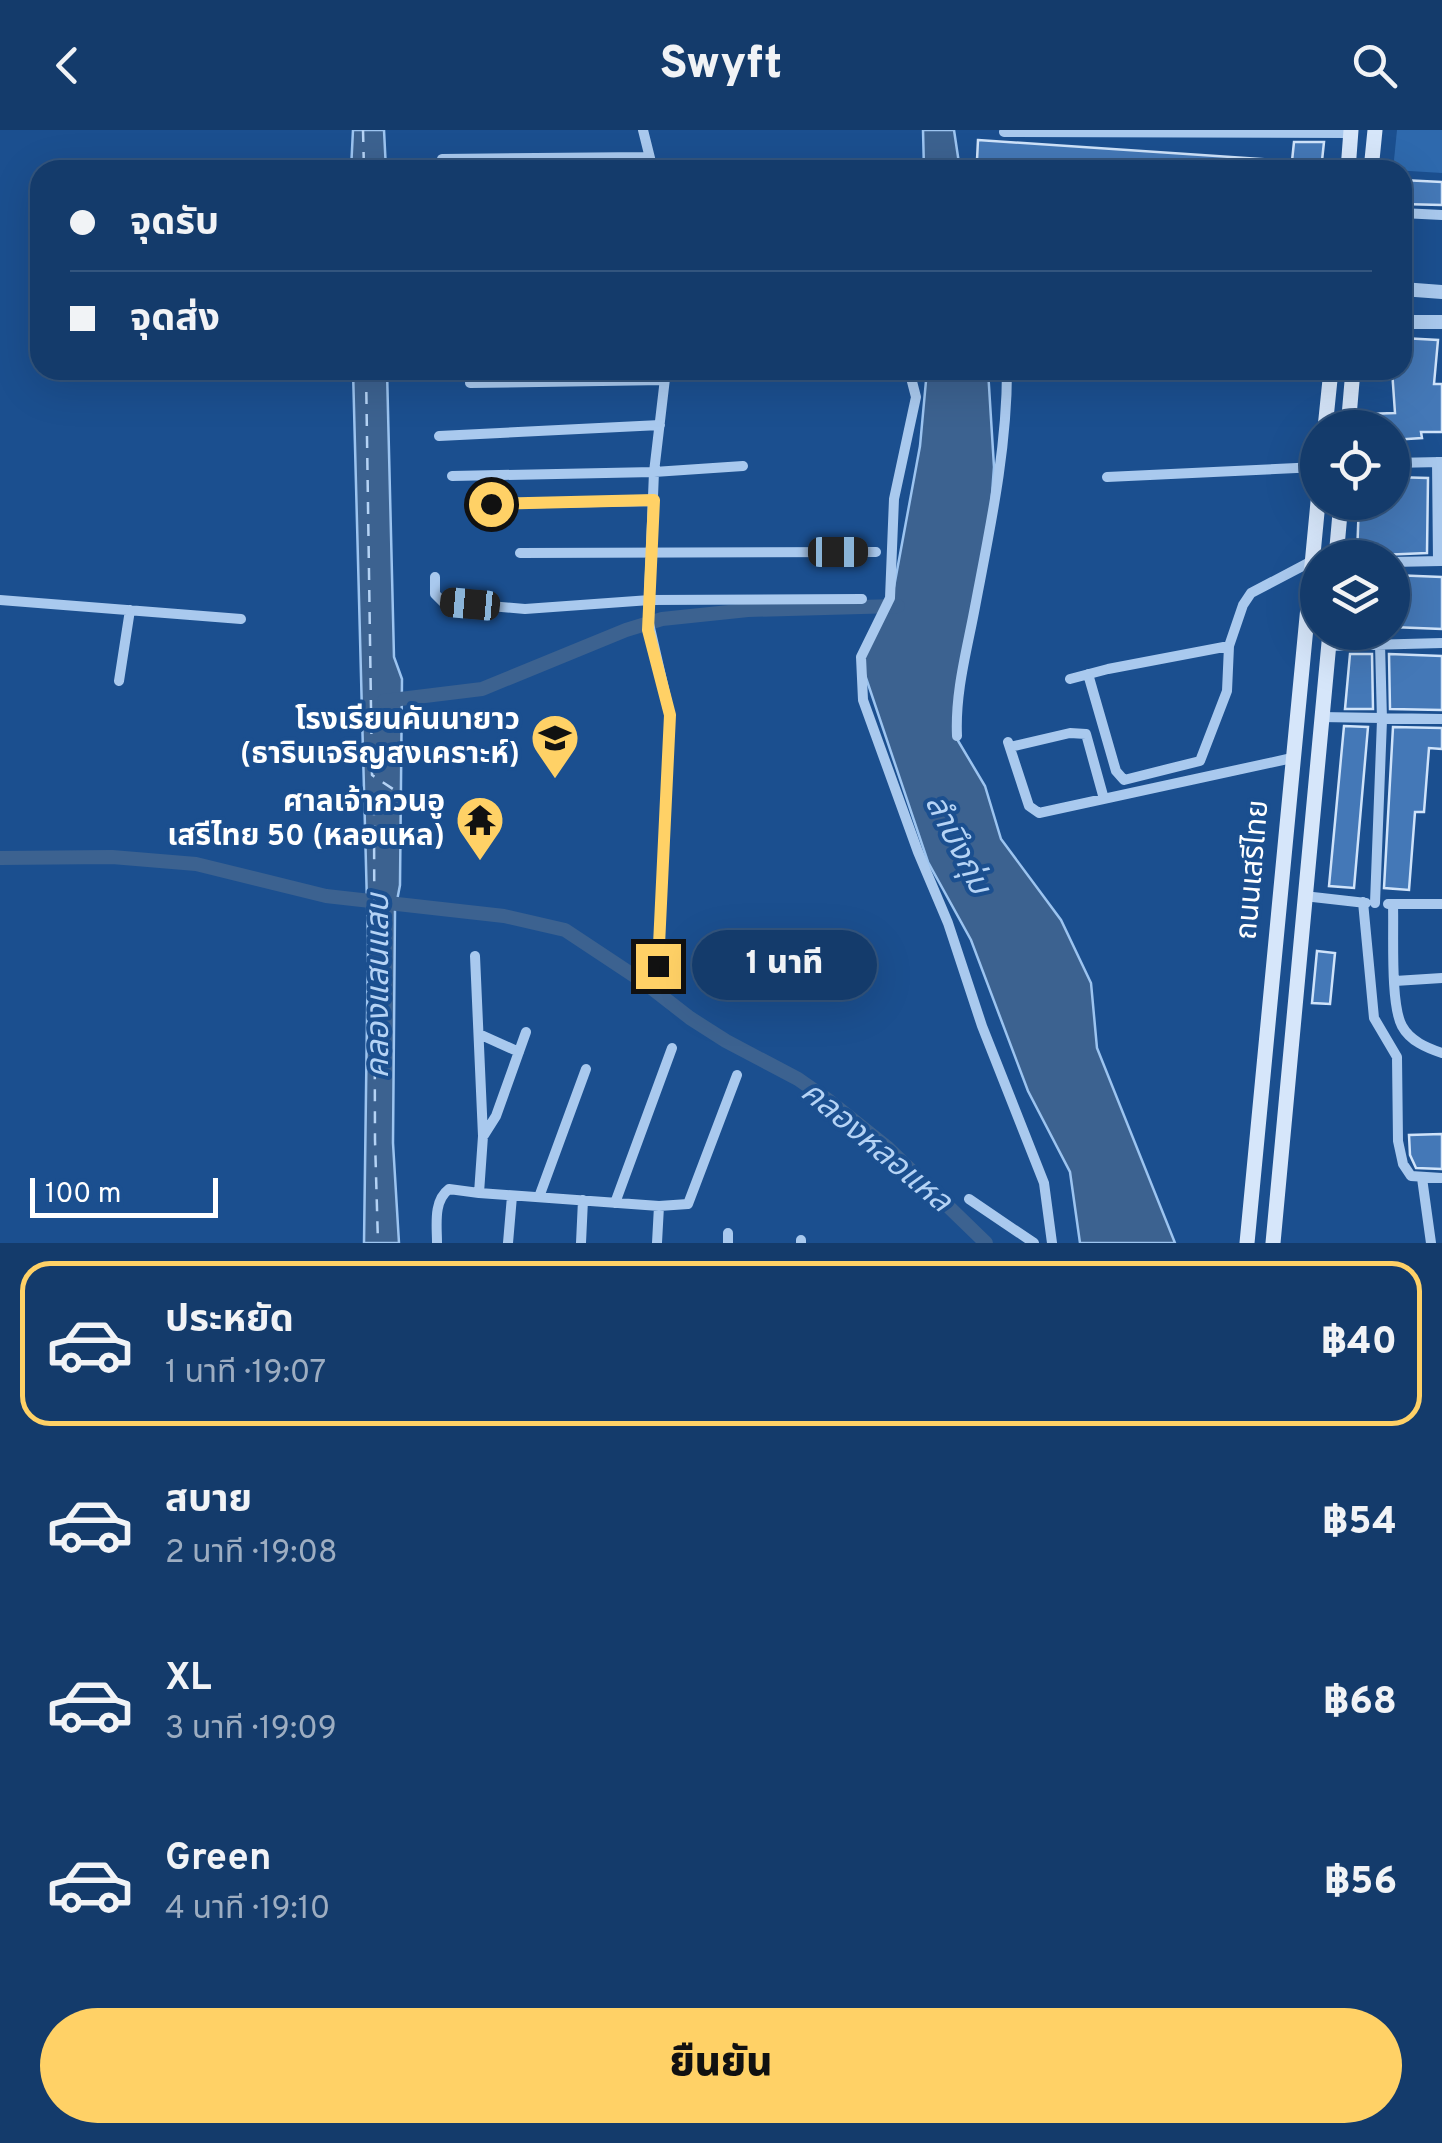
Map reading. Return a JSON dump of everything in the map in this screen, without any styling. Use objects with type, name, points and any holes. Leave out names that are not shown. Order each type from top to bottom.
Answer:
[{"type":"main road","points":[[1373,160],[1375,130]]},
{"type":"main road","points":[[1349,160],[1351,131]]},
{"type":"main road","points":[[1327,410],[1329,380]]},
{"type":"main road","points":[[1350,410],[1352,380]]},
{"type":"main road","name":"ถนนเสรีไทย","points":[[1247,1243],[1303,650]]},
{"type":"main road","name":"ถนนเสรีไทย","points":[[1273,1243],[1328,650]]},
{"type":"main road","points":[[1255,1162],[1281,1163]]},
{"type":"street","points":[[643,130],[649,160]]},
{"type":"street","points":[[1004,132],[1351,131]]},
{"type":"street","points":[[442,159],[647,156]]},
{"type":"street","points":[[1412,213],[1442,214]]},
{"type":"street","points":[[1412,290],[1442,292]]},
{"type":"street","points":[[1412,322],[1442,322]]},
{"type":"street","points":[[470,383],[543,380]]},
{"type":"street","points":[[658,966],[670,715],[648,625],[654,472],[664,380]]},
{"type":"street","points":[[912,380],[916,397],[894,499],[886,607],[861,657],[862,700],[1044,1183],[1052,1243]]},
{"type":"street","points":[[957,736],[958,690],[1002,460],[1007,380]]},
{"type":"street","points":[[439,436],[660,425]]},
{"type":"street","points":[[1410,463],[1439,462],[1440,561],[1410,562]]},
{"type":"street","points":[[452,476],[743,466]]},
{"type":"street","points":[[1107,477],[1300,468]]},
{"type":"street","points":[[491,504],[654,500]]},
{"type":"street","points":[[520,553],[876,552]]},
{"type":"street","points":[[1088,674],[1116,771],[1124,780],[1200,761],[1226,691],[1228,646],[1237,630],[1243,604],[1251,592],[1300,568]]},
{"type":"street","points":[[435,577],[436,594],[443,602],[526,609],[650,600],[862,598]]},
{"type":"street","points":[[0,600],[241,619]]},
{"type":"street","points":[[119,680],[130,610]]},
{"type":"street","points":[[1410,644],[1442,643]]},
{"type":"street","points":[[1070,679],[1228,646]]},
{"type":"street","points":[[1380,650],[1382,720],[1369,903],[1374,1018],[1398,1057],[1398,1141],[1403,1164],[1411,1176],[1442,1178]]},
{"type":"street","points":[[1321,717],[1442,719]]},
{"type":"street","points":[[1104,799],[1086,734],[1070,732],[1009,744],[1024,792],[1034,811],[1043,812],[1104,799],[1292,758]]},
{"type":"street","points":[[1304,896],[1393,905],[1442,904]]},
{"type":"street","points":[[1393,905],[1394,980],[1401,1025],[1423,1046],[1442,1053]]},
{"type":"street","points":[[475,956],[483,1136],[479,1194]]},
{"type":"street","points":[[1394,980],[1442,978]]},
{"type":"street","points":[[483,1136],[496,1116],[526,1032]]},
{"type":"street","points":[[479,1034],[519,1052]]},
{"type":"street","points":[[615,1202],[672,1048]]},
{"type":"street","points":[[539,1198],[586,1069]]},
{"type":"street","points":[[437,1243],[438,1203],[448,1190],[659,1206],[690,1202],[737,1075]]},
{"type":"street","points":[[1422,1178],[1430,1243]]},
{"type":"street","points":[[508,1243],[512,1196]]},
{"type":"street","points":[[970,1199],[1034,1243]]},
{"type":"street","points":[[580,1243],[583,1200]]},
{"type":"street","points":[[657,1243],[659,1206]]},
{"type":"shaded area","points":[[1397,130],[1442,130],[1442,173],[1412,171],[1412,160],[1394,160]]},
{"type":"water","points":[[353,130],[384,130],[386,160],[352,160]]},
{"type":"water","points":[[923,130],[954,130],[958,160],[924,160]]},
{"type":"water","name":"คลองแสนแสบ","points":[[353,380],[387,380],[394,657],[402,679],[393,1143],[399,1243],[364,1243],[368,942]]},
{"type":"water","name":"ลำบึงกุ่ม","points":[[926,380],[989,380],[994,467],[990,521],[954,734],[985,786],[1001,839],[1061,920],[1091,983],[1097,1048],[1175,1243],[1080,1243],[1070,1172],[1028,1091],[971,940],[928,862],[861,663],[894,587],[920,446]]},
{"type":"building","points":[[978,140],[1277,160],[977,160]]},
{"type":"building","points":[[1294,142],[1324,142],[1322,160],[1292,160]]},
{"type":"building","points":[[1412,180],[1442,182],[1442,205],[1412,204]]},
{"type":"building","points":[[1412,339],[1438,340],[1434,384],[1442,384],[1442,432],[1421,432],[1422,438],[1410,439],[1410,410],[1395,410],[1393,380],[1412,380]]},
{"type":"building","points":[[1410,478],[1428,478],[1427,553],[1410,554],[1410,540],[1358,540],[1358,520],[1410,520]]},
{"type":"building","points":[[1410,576],[1442,577],[1442,629],[1410,628]]},
{"type":"building","points":[[1350,654],[1372,654],[1373,709],[1345,709]]},
{"type":"building","points":[[1389,654],[1442,656],[1442,710],[1390,709]]},
{"type":"building","points":[[1344,726],[1368,727],[1354,888],[1329,886]]},
{"type":"building","points":[[1393,727],[1442,728],[1442,749],[1429,748],[1424,812],[1415,812],[1409,890],[1384,888]]},
{"type":"building","points":[[1317,951],[1335,953],[1330,1004],[1312,1003]]},
{"type":"building","points":[[1442,1134],[1442,1169],[1416,1168],[1410,1155],[1409,1135]]},
{"type":"waterway","points":[[384,701],[482,689],[662,619],[748,610],[898,606]]},
{"type":"waterway","name":"คลองหลอแหล","points":[[0,858],[112,857],[196,864],[326,896],[504,916],[565,930],[690,1018],[828,1100],[888,1148],[986,1243]]},
{"type":"ferry route","points":[[363,130],[364,160]]},
{"type":"ferry route","points":[[366,380],[372,775],[399,793],[374,808],[378,1243]]},
{"type":"place","name":"โรงเรียนคันนายาว (ธารินเจริญสงเคราะห์)","points":[[555,780]]},
{"type":"place","name":"ศาลเจ้ากวนอู เสรีไทย 50 (หลอแหล)","points":[[480,862]]},
{"type":"route","points":[[491,504],[654,500],[648,630],[670,715],[658,966]]}]
